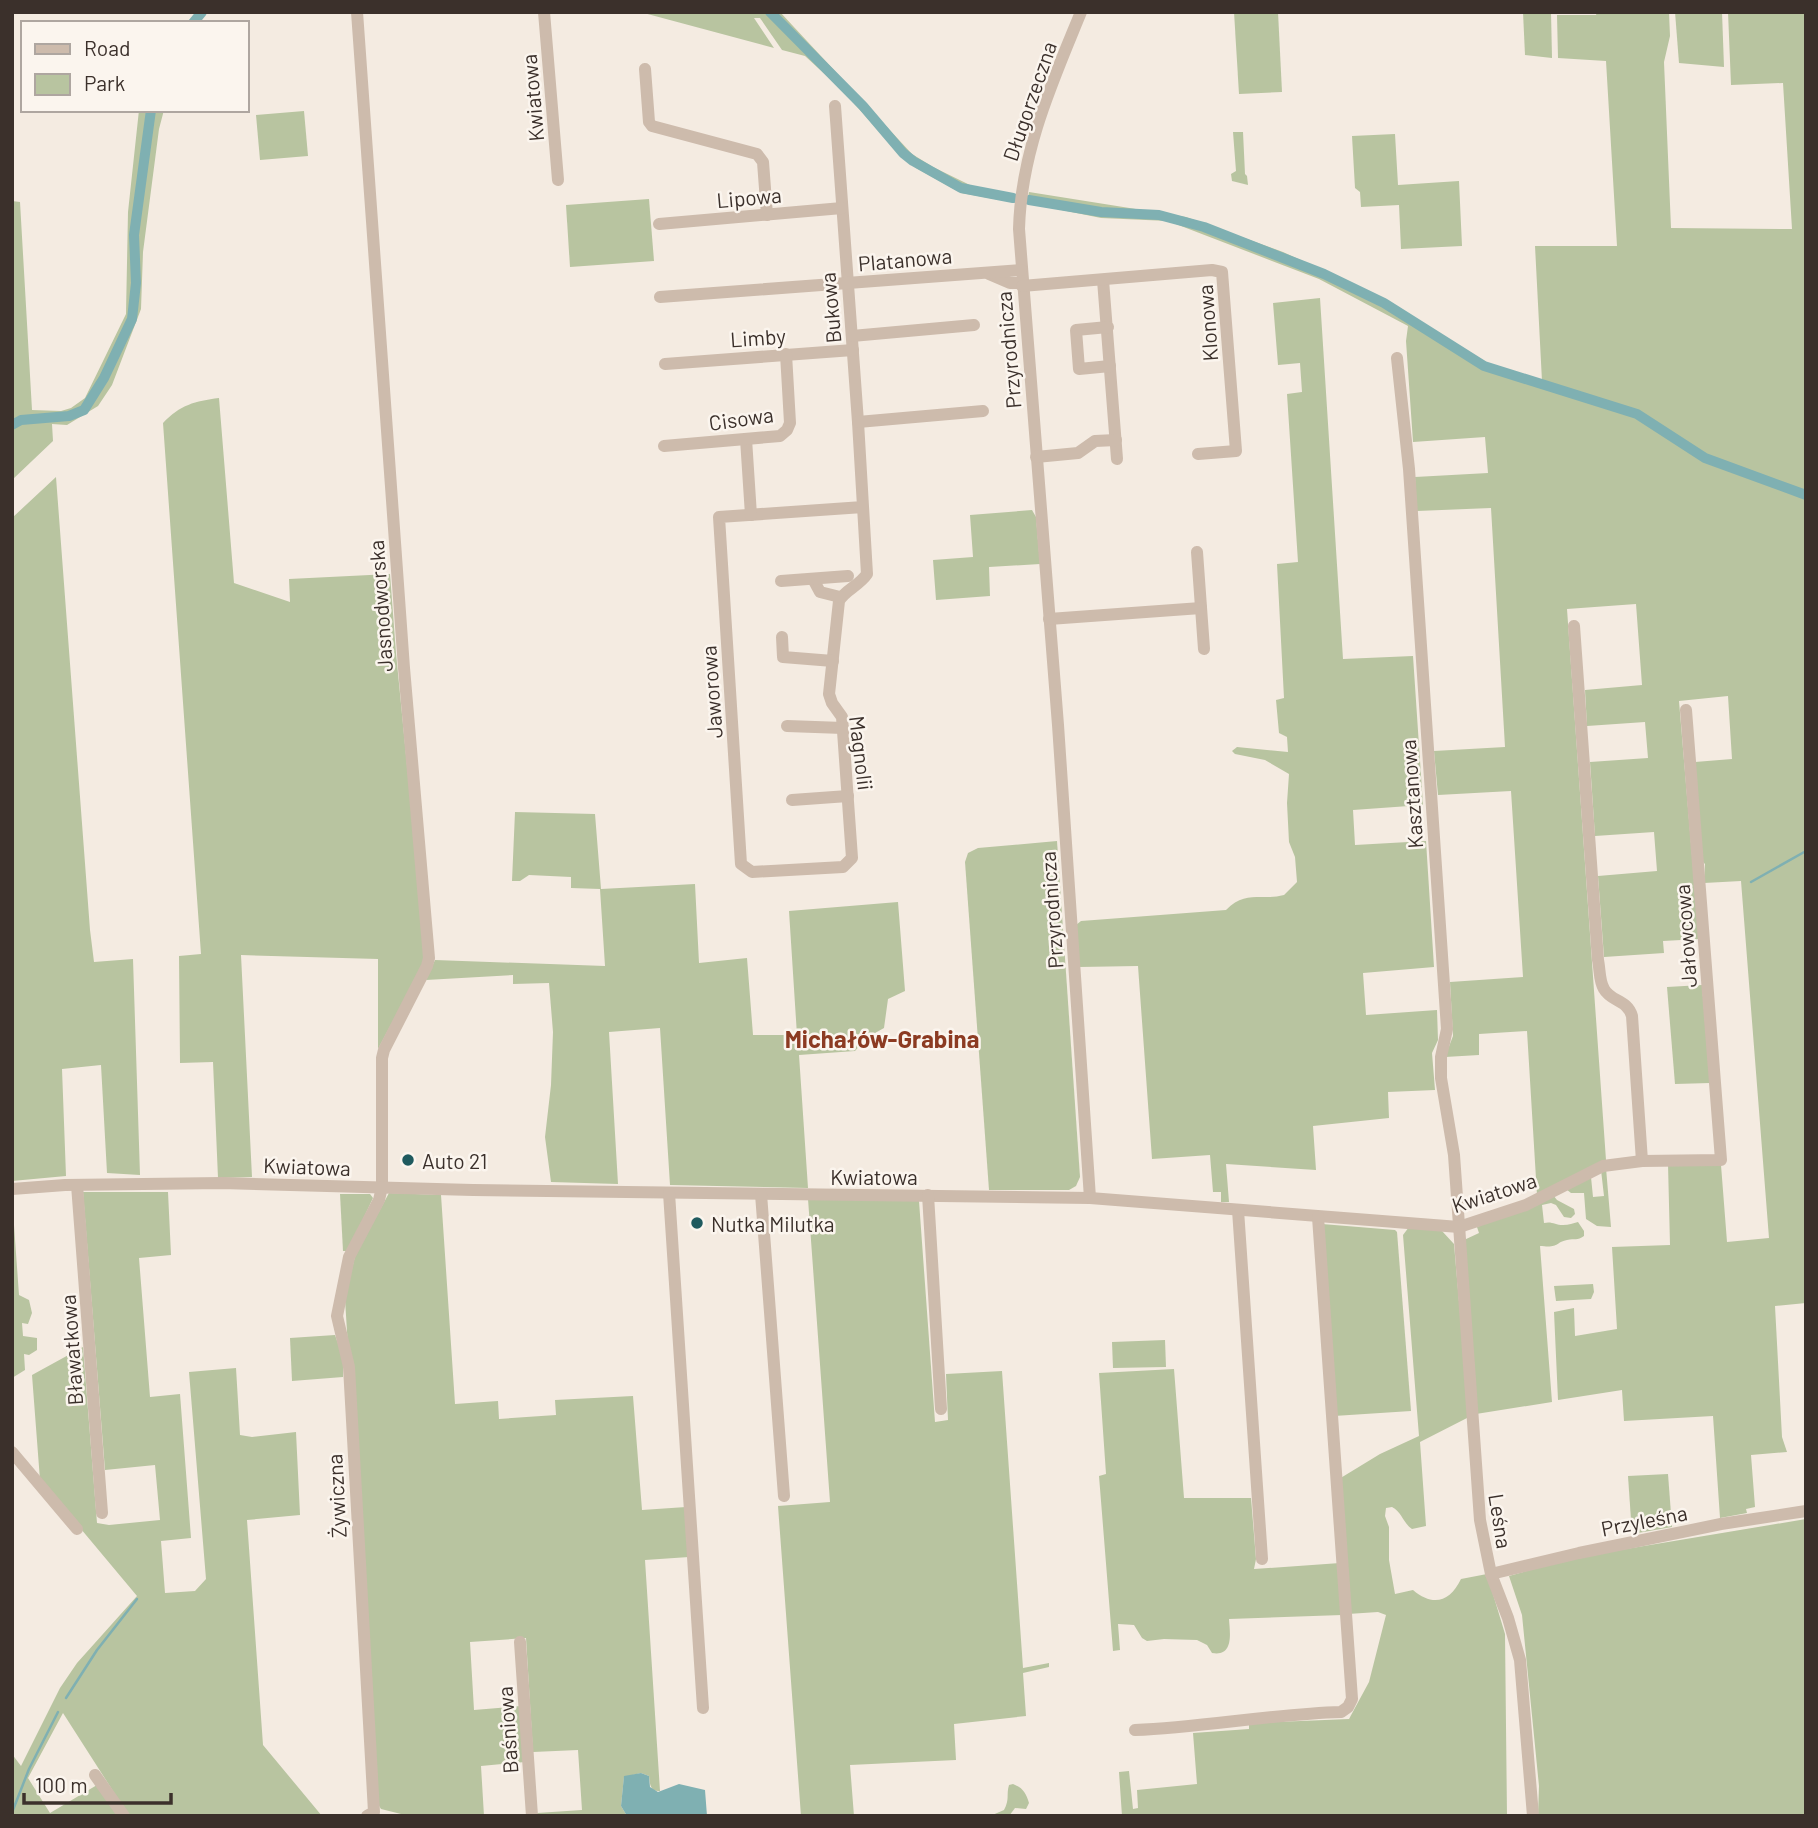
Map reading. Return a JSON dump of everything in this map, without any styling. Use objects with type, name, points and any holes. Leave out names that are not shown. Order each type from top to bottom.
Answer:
[{"type":"street","name":"Jasnodworska","points":[[357,12],[409,734],[429,951],[427,966],[387,1041],[382,1058],[382,1187]]},
{"type":"street","name":"Kwiatowa","points":[[544,12],[558,180]]},
{"type":"street","name":"Długorzeczna","points":[[1020,204],[1033,136],[1082,12]]},
{"type":"street","points":[[645,69],[649,122],[652,125],[757,154],[763,162],[766,215]]},
{"type":"street","name":"Bukowa","points":[[835,106],[863,507]]},
{"type":"street","name":"Przyrodnicza","points":[[1020,204],[1022,285],[1049,619],[1090,1198]]},
{"type":"street","name":"Lipowa","points":[[659,224],[842,208]]},
{"type":"street","name":"Platanowa","points":[[660,297],[1021,270]]},
{"type":"street","name":"Klonowa","points":[[1022,285],[1212,270],[1223,274],[1236,451],[1198,454]]},
{"type":"street","name":"Platanowa","points":[[985,272],[1022,285]]},
{"type":"street","points":[[1103,280],[1117,458]]},
{"type":"street","name":"Limby","points":[[665,364],[786,354],[974,325]]},
{"type":"street","points":[[1108,327],[1076,330],[1079,369],[1110,366]]},
{"type":"street","name":"Cisowa","points":[[664,446],[773,437],[787,430],[791,413],[786,354]]},
{"type":"street","name":"Kasztanowa","points":[[1397,358],[1409,469],[1447,1029],[1441,1057],[1441,1077],[1454,1155],[1459,1227]]},
{"type":"street","points":[[858,422],[982,411]]},
{"type":"street","points":[[746,439],[751,515],[863,507],[867,574],[861,582],[840,597],[820,592],[813,579]]},
{"type":"street","points":[[1036,457],[1078,453],[1095,441],[1116,439]]},
{"type":"street","name":"Jaworowa","points":[[741,864],[719,517],[751,515]]},
{"type":"street","points":[[1197,552],[1204,649]]},
{"type":"street","points":[[781,581],[848,576]]},
{"type":"street","name":"Magnolii","points":[[741,864],[752,872],[843,867],[852,858],[841,713],[830,699],[840,597]]},
{"type":"street","points":[[1049,619],[1201,608]]},
{"type":"street","points":[[1574,626],[1598,960],[1604,990],[1626,1003],[1632,1016],[1642,1161]]},
{"type":"street","points":[[782,637],[783,657],[833,661]]},
{"type":"street","name":"Jałowcowa","points":[[1686,710],[1721,1160]]},
{"type":"street","points":[[787,726],[843,728]]},
{"type":"street","points":[[792,800],[848,796]]},
{"type":"street","name":"Kwiatowa","points":[[12,1189],[77,1185],[222,1183],[669,1193],[1090,1198],[1459,1227],[1526,1205],[1598,1168],[1642,1161],[1721,1160]]},
{"type":"street","name":"Bławatkowa","points":[[77,1185],[102,1513]]},
{"type":"street","name":"Żywiczna","points":[[371,1814],[349,1367],[337,1316],[349,1257],[379,1200],[382,1187]]},
{"type":"street","points":[[669,1193],[703,1708]]},
{"type":"street","points":[[761,1194],[784,1496]]},
{"type":"street","points":[[928,1195],[941,1409]]},
{"type":"street","points":[[1238,1210],[1262,1559]]},
{"type":"street","points":[[1135,1730],[1206,1726],[1288,1714],[1341,1712],[1348,1707],[1352,1699],[1318,1217]]},
{"type":"street","name":"Leśna","points":[[1459,1227],[1478,1507],[1491,1574],[1520,1660],[1533,1816]]},
{"type":"street","points":[[12,1452],[78,1530]]},
{"type":"street","name":"Przyleśna","points":[[1491,1574],[1721,1524],[1806,1511]]},
{"type":"street","name":"Baśniowa","points":[[520,1642],[532,1816]]},
{"type":"street","points":[[95,1775],[124,1816]]},
{"type":"green space","points":[[640,12],[780,12],[912,154],[972,186],[1014,194],[1011,202],[961,193],[916,168],[903,158],[841,89],[805,56],[782,50],[760,18],[754,18],[774,48]]},
{"type":"green space","points":[[1234,12],[1278,12],[1282,92],[1239,94]]},
{"type":"green space","points":[[1523,12],[1551,12],[1552,58],[1525,55]]},
{"type":"green space","points":[[1597,12],[1669,12],[1670,36],[1664,62],[1671,228],[1792,229],[1783,83],[1731,85],[1728,12],[1806,12],[1806,1303],[1775,1306],[1782,1437],[1787,1452],[1751,1455],[1755,1507],[1746,1509],[1747,1513],[1720,1518],[1713,1416],[1624,1421],[1622,1390],[1558,1400],[1554,1312],[1574,1308],[1575,1336],[1617,1329],[1612,1247],[1670,1245],[1668,1164],[1721,1165],[1727,1242],[1769,1238],[1741,881],[1704,883],[1705,864],[1695,762],[1732,759],[1728,696],[1679,701],[1699,939],[1663,941],[1664,953],[1604,957],[1598,876],[1657,871],[1654,832],[1595,836],[1590,762],[1648,758],[1645,722],[1587,726],[1585,690],[1642,685],[1636,604],[1567,609],[1606,1160],[1537,1195],[1527,1031],[1479,1034],[1479,1055],[1445,1057],[1453,1036],[1450,982],[1523,977],[1511,791],[1438,795],[1434,751],[1505,747],[1491,508],[1417,511],[1415,477],[1488,473],[1485,437],[1413,442],[1406,341],[1408,326],[1319,279],[1168,221],[1101,218],[1027,203],[1029,192],[1186,217],[1283,252],[1351,283],[1495,367],[1542,381],[1535,246],[1617,246],[1606,61],[1558,58],[1557,15],[1596,15]]},
{"type":"green space","points":[[1675,12],[1722,12],[1724,67],[1679,63]]},
{"type":"green space","points":[[304,111],[308,156],[260,160],[256,115]]},
{"type":"green space","points":[[139,112],[163,112],[143,252],[141,309],[112,385],[98,406],[67,425],[52,424],[53,441],[12,480],[12,201],[20,202],[32,410],[61,411],[71,408],[85,398],[126,314],[128,212]]},
{"type":"green space","points":[[1233,132],[1243,132],[1248,185],[1232,181],[1231,174],[1236,171]]},
{"type":"green space","points":[[1395,134],[1398,185],[1459,181],[1462,246],[1401,249],[1399,205],[1361,207],[1360,192],[1355,188],[1352,136]]},
{"type":"green space","points":[[649,199],[654,261],[570,267],[566,205]]},
{"type":"green space","points":[[1320,298],[1343,659],[1413,656],[1423,805],[1353,810],[1355,845],[1426,841],[1434,967],[1363,973],[1366,1015],[1437,1010],[1438,1040],[1432,1053],[1435,1090],[1388,1092],[1389,1118],[1313,1126],[1316,1170],[1226,1164],[1229,1202],[1221,1202],[1221,1192],[1213,1192],[1210,1155],[1152,1159],[1138,966],[1079,967],[1076,925],[1081,921],[1226,910],[1247,898],[1284,895],[1297,882],[1295,857],[1289,842],[1289,774],[1265,760],[1235,754],[1232,751],[1237,747],[1288,752],[1287,737],[1279,733],[1276,700],[1284,698],[1277,564],[1298,562],[1287,394],[1302,392],[1300,363],[1278,365],[1273,303]]},
{"type":"green space","points":[[219,398],[234,583],[290,602],[289,579],[390,574],[426,959],[378,1049],[378,959],[241,955],[252,1177],[218,1178],[213,1062],[180,1063],[179,956],[201,954],[163,423],[188,405]]},
{"type":"green space","points":[[56,477],[90,930],[94,962],[133,959],[140,1175],[107,1173],[101,1065],[62,1069],[66,1176],[12,1181],[12,518]]},
{"type":"green space","points":[[1032,510],[1036,517],[1040,564],[989,567],[990,596],[936,600],[933,560],[973,557],[970,515]]},
{"type":"green space","points":[[515,812],[595,814],[601,889],[695,884],[699,963],[747,958],[753,1035],[797,1035],[789,911],[898,902],[905,991],[888,999],[884,1028],[866,1038],[855,1051],[799,1055],[808,1188],[670,1185],[660,1028],[609,1032],[618,1184],[551,1182],[545,1137],[553,1032],[549,983],[513,984],[513,975],[426,980],[435,960],[605,966],[600,889],[571,888],[571,877],[529,875],[520,881],[512,881]]},
{"type":"green space","points":[[1057,841],[1080,1177],[1076,1186],[1069,1190],[989,1190],[965,862],[968,853],[978,848]]},
{"type":"green space","points":[[1702,985],[1710,1083],[1675,1084],[1667,987]]},
{"type":"green space","points":[[1606,1168],[1611,1227],[1597,1226],[1586,1219],[1584,1193],[1571,1193],[1566,1189],[1591,1177],[1593,1197],[1604,1196],[1601,1170]]},
{"type":"green space","points":[[83,1192],[168,1192],[171,1255],[139,1258],[150,1397],[180,1394],[191,1538],[161,1541],[165,1593],[195,1591],[206,1579],[189,1372],[236,1368],[240,1435],[252,1437],[296,1432],[300,1515],[247,1520],[263,1745],[322,1816],[129,1816],[63,1713],[28,1778],[50,1813],[97,1785],[118,1816],[12,1816],[12,1754],[21,1766],[60,1688],[77,1663],[137,1596],[40,1480],[32,1375],[83,1347],[97,1523],[109,1525],[160,1520],[155,1465],[105,1470]]},
{"type":"green space","points":[[389,1193],[441,1195],[455,1404],[498,1401],[499,1419],[556,1415],[555,1400],[633,1396],[642,1510],[686,1507],[689,1557],[645,1560],[660,1791],[652,1789],[649,1776],[641,1773],[624,1777],[621,1806],[627,1816],[537,1816],[537,1813],[582,1810],[578,1750],[533,1752],[526,1638],[470,1642],[474,1710],[521,1706],[525,1762],[481,1766],[484,1816],[409,1816],[381,1809],[376,1801],[345,1299],[355,1256]]},
{"type":"green space","points":[[340,1194],[370,1194],[373,1198],[348,1251],[343,1251]]},
{"type":"green space","points":[[1553,1195],[1574,1209],[1575,1214],[1571,1218],[1564,1217],[1556,1205],[1542,1205],[1544,1223],[1563,1225],[1578,1222],[1584,1236],[1554,1246],[1540,1246],[1552,1402],[1476,1414],[1464,1240],[1479,1233],[1477,1227]]},
{"type":"green space","points":[[808,1199],[919,1201],[935,1422],[948,1420],[946,1374],[1002,1371],[1023,1668],[1049,1663],[1049,1667],[1023,1673],[1026,1716],[954,1724],[956,1760],[850,1765],[854,1816],[801,1816],[778,1506],[830,1502]]},
{"type":"green space","points":[[1322,1224],[1397,1232],[1411,1411],[1334,1416]]},
{"type":"green space","points":[[12,1225],[19,1295],[29,1300],[32,1313],[28,1324],[22,1323],[23,1336],[37,1338],[37,1350],[29,1355],[24,1354],[25,1370],[12,1378]]},
{"type":"green space","points":[[1409,1227],[1442,1231],[1454,1244],[1469,1417],[1420,1442],[1426,1526],[1412,1529],[1395,1509],[1386,1508],[1389,1560],[1395,1594],[1413,1590],[1427,1599],[1434,1600],[1440,1600],[1452,1593],[1461,1579],[1487,1574],[1505,1634],[1507,1816],[1122,1816],[1119,1772],[1129,1771],[1133,1809],[1138,1808],[1137,1790],[1197,1784],[1193,1733],[1249,1729],[1249,1723],[1349,1719],[1369,1682],[1386,1615],[1378,1612],[1348,1614],[1339,1479],[1380,1454],[1419,1436],[1403,1235]]},
{"type":"green space","points":[[1593,1284],[1591,1299],[1556,1301],[1554,1286]]},
{"type":"green space","points":[[335,1335],[343,1358],[343,1377],[292,1381],[290,1338]]},
{"type":"green space","points":[[1165,1340],[1166,1367],[1113,1368],[1112,1342]]},
{"type":"green space","points":[[1174,1369],[1184,1498],[1251,1498],[1256,1559],[1254,1569],[1340,1563],[1342,1615],[1229,1619],[1229,1643],[1224,1651],[1219,1653],[1212,1653],[1207,1645],[1197,1640],[1147,1641],[1134,1625],[1118,1624],[1120,1650],[1113,1651],[1099,1476],[1106,1474],[1099,1373]]},
{"type":"green space","points":[[1668,1474],[1672,1527],[1632,1534],[1628,1476]]},
{"type":"green space","points":[[1806,1519],[1806,1816],[1538,1816],[1539,1786],[1522,1615],[1509,1576],[1578,1557]]},
{"type":"green space","points":[[1013,1784],[1025,1794],[1029,1803],[1026,1809],[1015,1808],[1009,1816],[990,1816],[1004,1810],[1009,1785]]},
{"type":"water","points":[[641,1773],[649,1776],[650,1787],[658,1792],[679,1784],[705,1790],[707,1816],[627,1816],[621,1806],[624,1776]]},
{"type":"waterway","points":[[195,21],[202,12]]},
{"type":"waterway","points":[[770,12],[913,161],[961,188],[1013,198]]},
{"type":"waterway","points":[[12,425],[21,420],[69,416],[84,410],[104,378],[132,319],[136,283],[134,235],[151,112]]},
{"type":"waterway","points":[[1029,200],[1101,212],[1159,215],[1204,227],[1324,274],[1384,303],[1484,366],[1637,414],[1705,458],[1806,495]]},
{"type":"waterway","points":[[1751,882],[1806,851]]},
{"type":"waterway","points":[[66,1698],[97,1650],[137,1599]]},
{"type":"waterway","points":[[13,1810],[29,1769],[58,1712]]},
{"type":"place","name":"Auto 21","points":[[408,1160]]},
{"type":"place","name":"Nutka Milutka","points":[[697,1223]]},
{"type":"district","name":"Michałów-Grabina","points":[[882,1038]]}]
